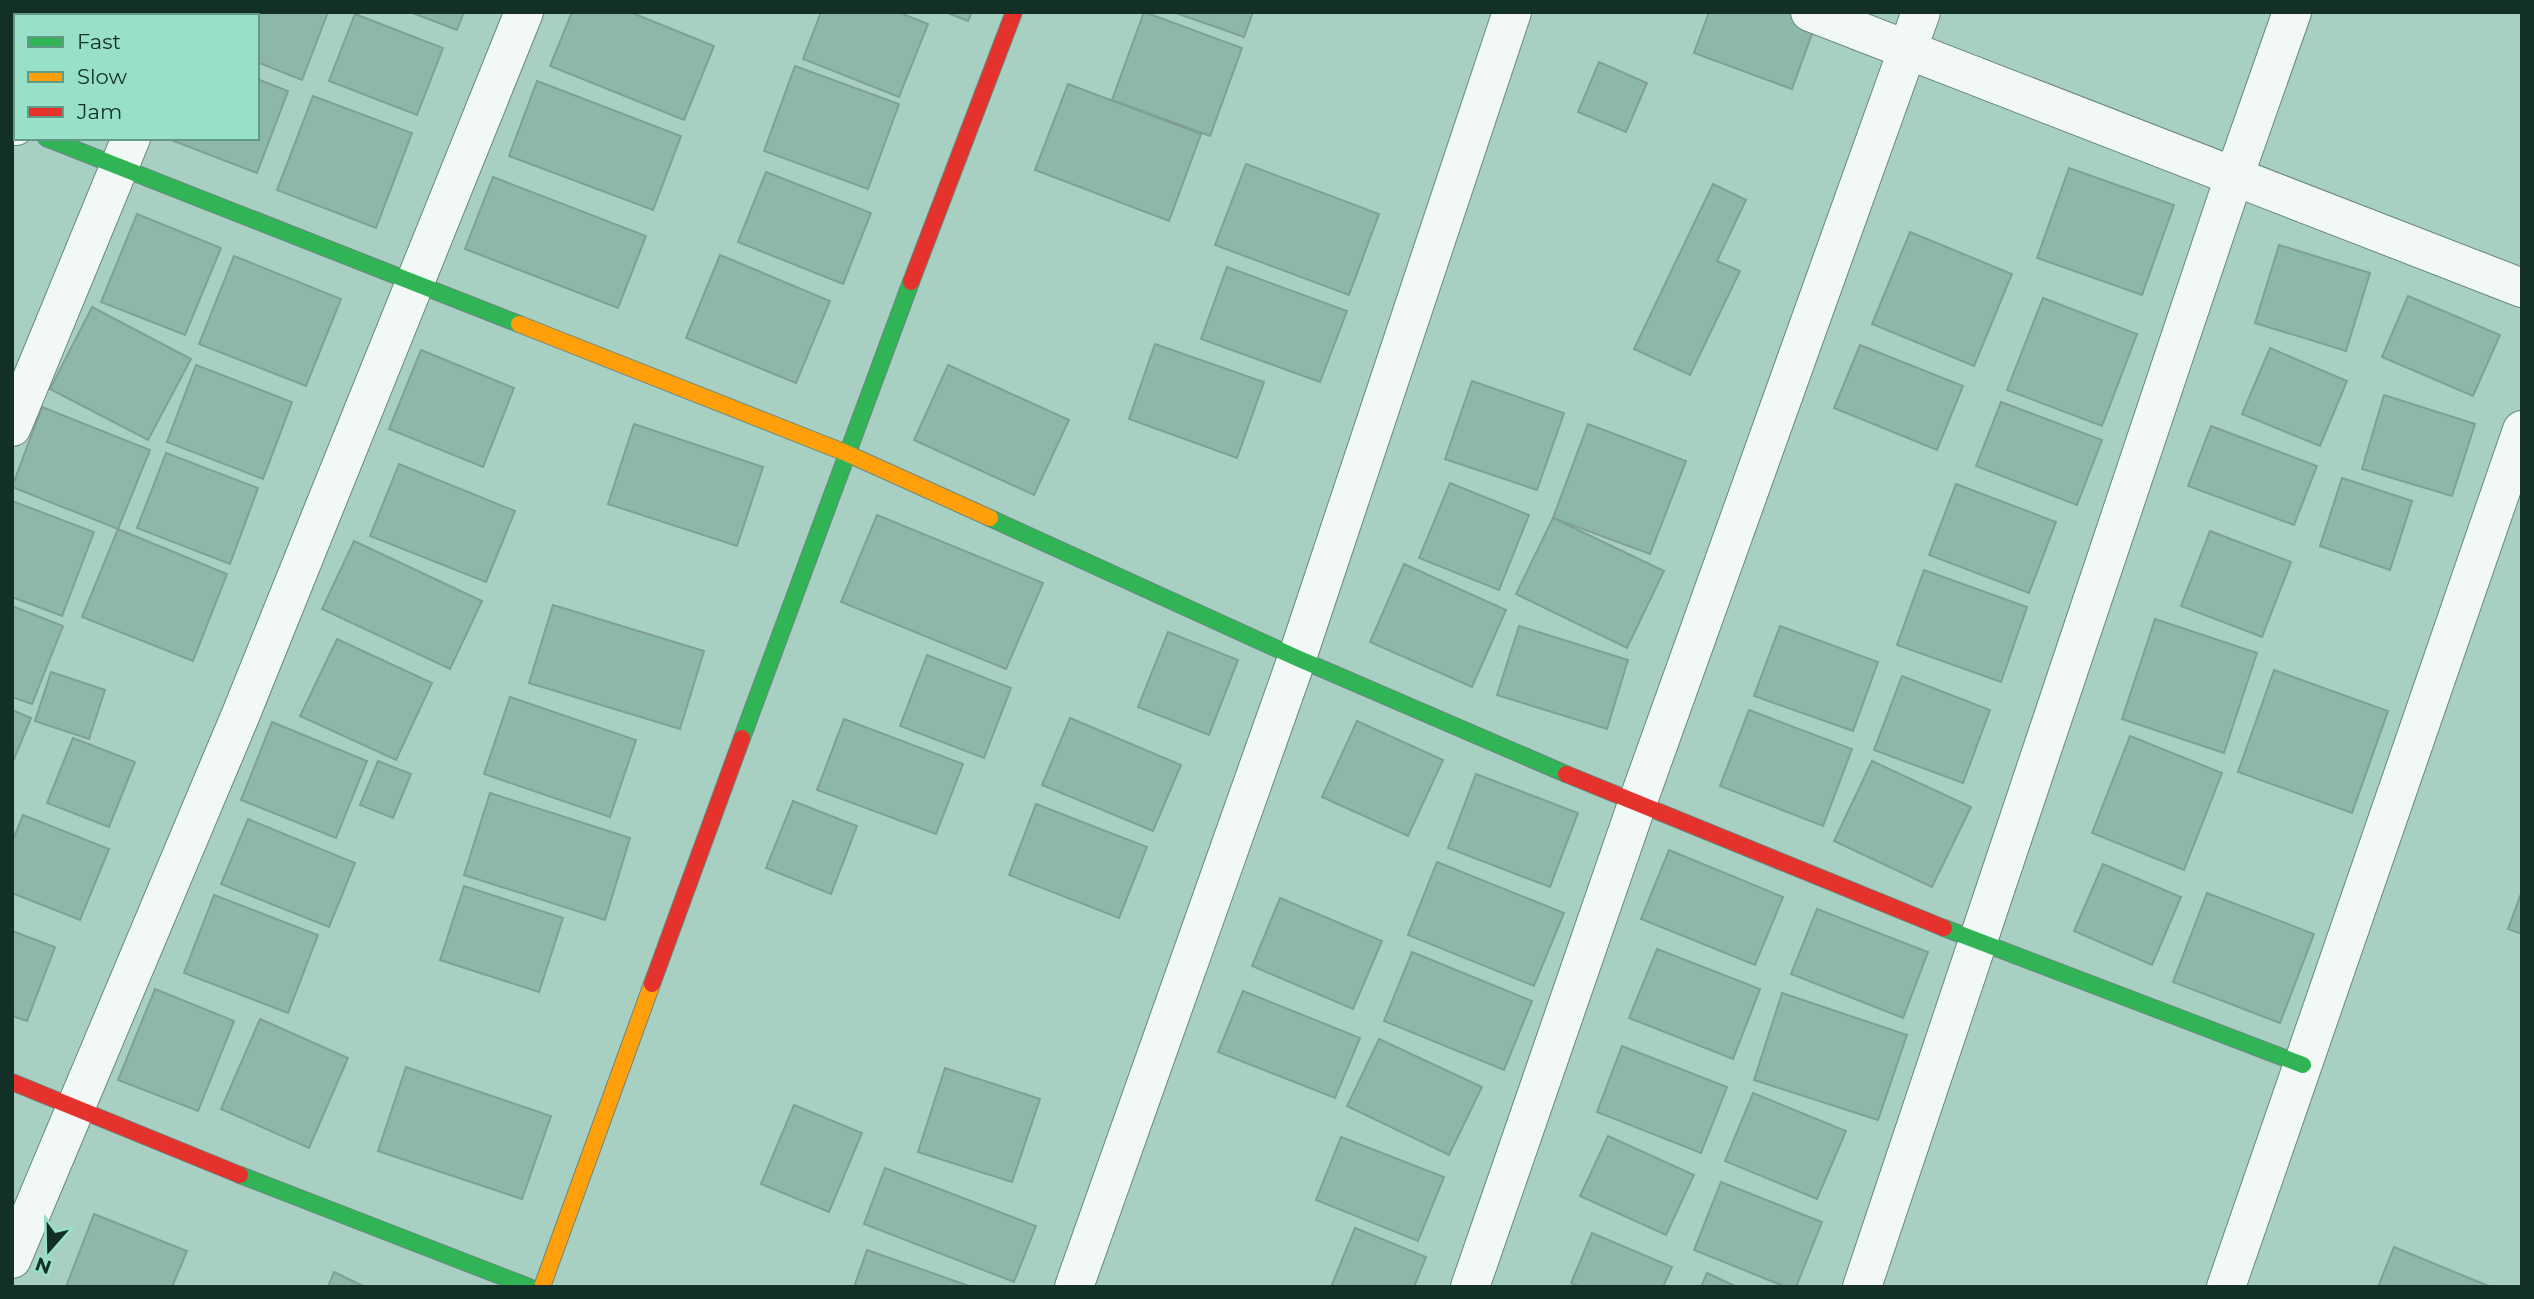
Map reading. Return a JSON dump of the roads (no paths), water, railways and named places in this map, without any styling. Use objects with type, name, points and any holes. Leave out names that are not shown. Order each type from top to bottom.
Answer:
[{"type":"street","points":[[12,1259],[246,701],[524,12]]},
{"type":"street","points":[[542,1287],[846,453],[1014,12]]},
{"type":"street","points":[[1074,1287],[1297,658],[1512,12]]},
{"type":"street","points":[[1810,12],[2522,288]]},
{"type":"street","points":[[1470,1287],[1637,804],[1921,12]]},
{"type":"street","points":[[1862,1287],[2234,177],[2292,12]]},
{"type":"street","points":[[57,140],[125,153],[415,284],[846,453],[1297,658],[1637,804],[1978,942],[2303,1065]]},
{"type":"street","points":[[12,428],[125,153]]},
{"type":"street","points":[[2226,1287],[2522,430]]},
{"type":"street","points":[[12,1082],[310,1204],[529,1287]]}]
